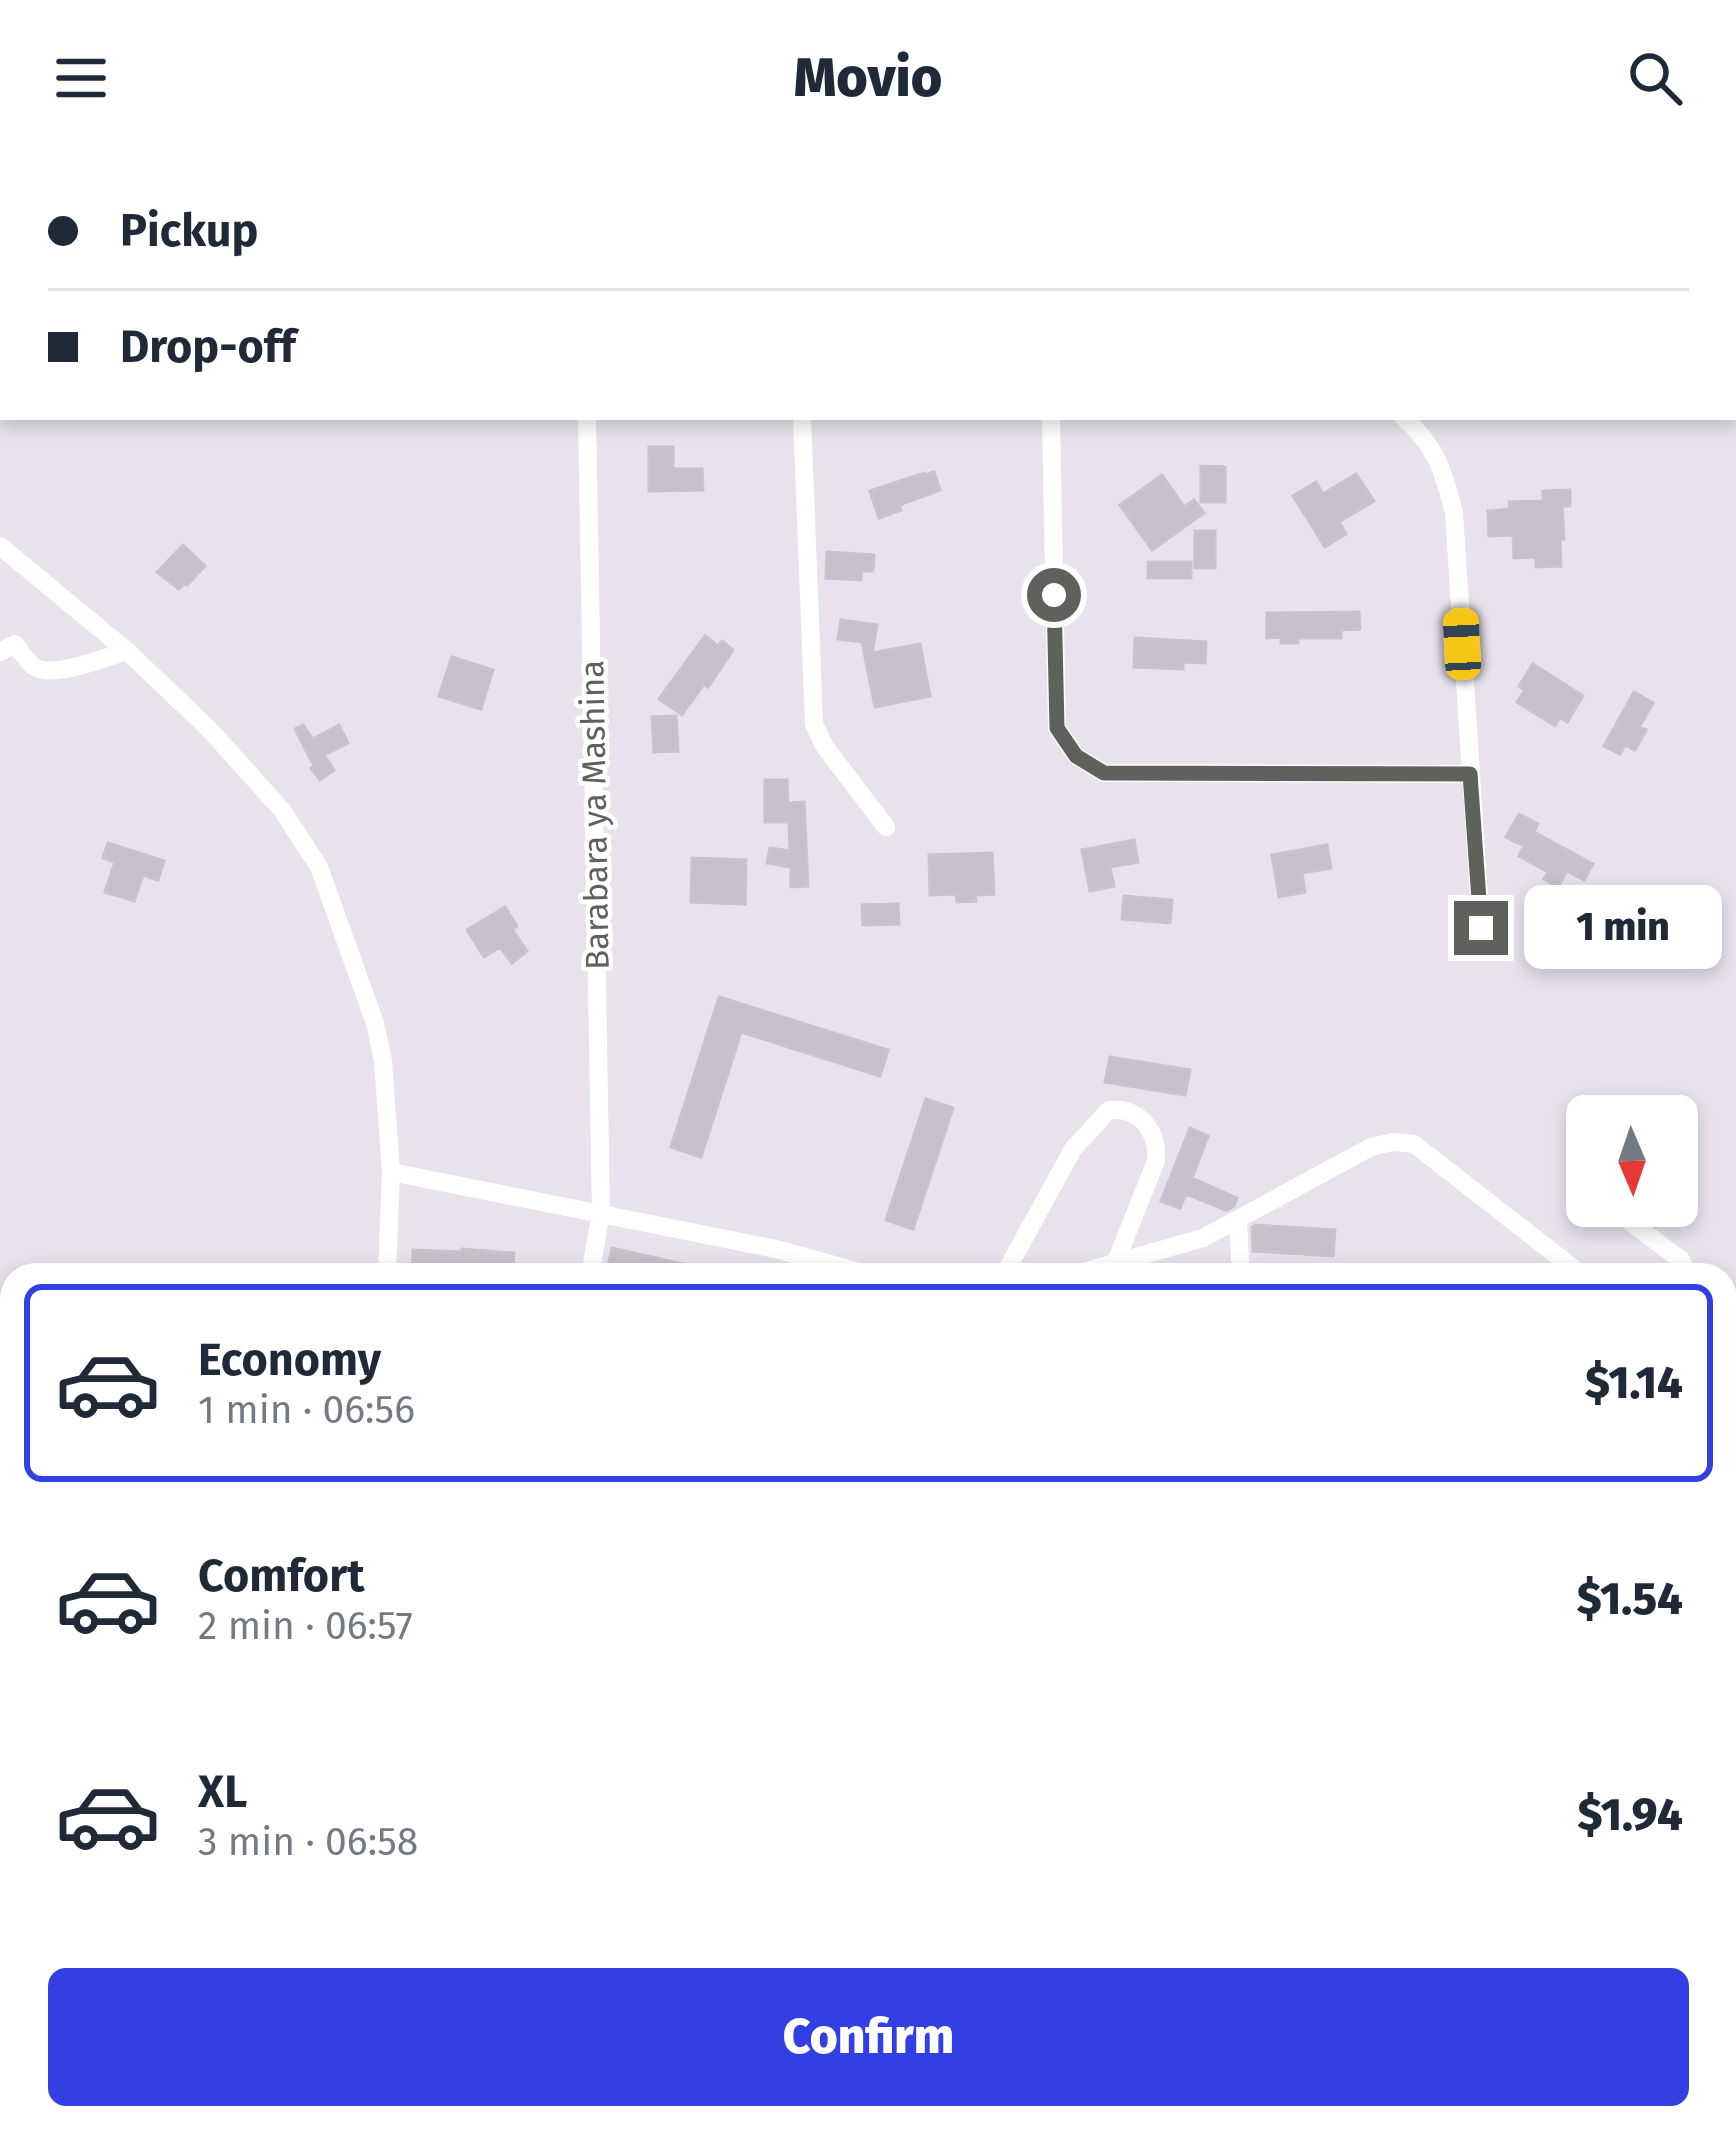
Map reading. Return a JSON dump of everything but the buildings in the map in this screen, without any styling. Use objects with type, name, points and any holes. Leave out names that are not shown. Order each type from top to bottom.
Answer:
[{"type":"street","name":"Barabara ya Mashina","points":[[587,420],[601,1213],[592,1263]]},
{"type":"street","points":[[802,420],[814,724],[825,747],[886,827]]},
{"type":"street","points":[[1051,420],[1057,728],[1076,756],[1104,773],[1470,774]]},
{"type":"street","points":[[1406,420],[1432,447],[1454,513],[1481,928]]},
{"type":"street","points":[[0,546],[127,651],[208,728],[283,810],[319,867],[375,1023],[383,1060],[391,1172],[387,1263]]},
{"type":"street","points":[[0,652],[15,644],[29,664],[56,671],[127,651]]},
{"type":"street","points":[[1011,1263],[1073,1149],[1109,1110],[1124,1109],[1138,1115],[1157,1145],[1156,1161],[1114,1263]]},
{"type":"street","points":[[1117,1263],[1203,1238],[1371,1147],[1393,1142],[1414,1144],[1567,1263]]},
{"type":"street","points":[[391,1172],[827,1263]]},
{"type":"street","points":[[1238,1221],[1240,1263]]},
{"type":"street","points":[[1637,1227],[1682,1263]]},
{"type":"route","points":[[1054,595],[1057,728],[1076,756],[1104,773],[1470,774],[1481,928]]}]
